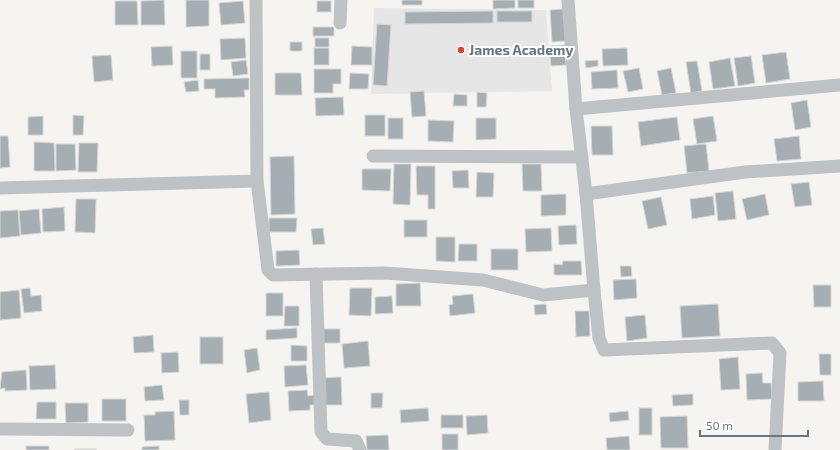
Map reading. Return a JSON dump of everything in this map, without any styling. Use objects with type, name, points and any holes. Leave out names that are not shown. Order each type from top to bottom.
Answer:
[{"type":"street","points":[[256,0],[257,181],[268,270],[273,275],[385,273],[483,280],[543,295],[594,290]]},
{"type":"street","points":[[340,24],[341,0]]},
{"type":"street","points":[[568,0],[576,109],[586,194],[594,290],[599,338],[604,350],[772,343],[780,353],[775,450]]},
{"type":"street","points":[[576,109],[840,85]]},
{"type":"street","points":[[373,156],[582,157]]},
{"type":"street","points":[[586,194],[745,172],[840,166]]},
{"type":"street","points":[[0,188],[257,181]]},
{"type":"street","points":[[316,274],[321,432],[327,439],[356,441],[360,450]]},
{"type":"street","points":[[0,429],[128,430]]},
{"type":"shaded area","name":"James Academy","points":[[374,8],[546,10],[552,91],[371,94]]},
{"type":"building","points":[[164,0],[165,25],[141,25],[141,1]]},
{"type":"building","points":[[186,0],[209,0],[209,26],[186,27]]},
{"type":"building","points":[[402,0],[422,0],[422,5],[402,5]]},
{"type":"building","points":[[493,0],[515,0],[515,8],[493,9]]},
{"type":"building","points":[[518,0],[534,0],[534,8],[518,8]]},
{"type":"building","points":[[115,1],[137,1],[138,25],[115,25]]},
{"type":"building","points":[[243,1],[245,23],[221,25],[219,3]]},
{"type":"building","points":[[317,1],[331,1],[331,12],[317,12]]},
{"type":"building","points":[[563,9],[566,41],[552,42],[550,10]]},
{"type":"building","points":[[493,11],[493,23],[405,24],[405,12]]},
{"type":"building","points":[[497,11],[532,11],[532,22],[497,22]]},
{"type":"building","points":[[377,24],[391,25],[387,86],[373,85]]},
{"type":"building","points":[[313,27],[334,27],[334,36],[313,36]]},
{"type":"building","points":[[245,38],[246,58],[221,60],[220,39]]},
{"type":"building","points":[[315,38],[329,38],[329,47],[315,47]]},
{"type":"building","points":[[290,42],[302,42],[302,51],[290,51]]},
{"type":"building","points":[[565,45],[566,65],[551,66],[549,46]]},
{"type":"building","points":[[172,46],[173,65],[152,66],[151,47]]},
{"type":"building","points":[[352,46],[372,47],[372,65],[351,65]]},
{"type":"building","points":[[314,48],[329,48],[329,65],[314,65]]},
{"type":"building","points":[[627,48],[628,65],[603,66],[602,49]]},
{"type":"building","points":[[181,51],[197,51],[197,78],[181,78]]},
{"type":"building","points":[[786,52],[790,79],[766,83],[762,55]]},
{"type":"building","points":[[200,54],[210,54],[210,70],[200,70]]},
{"type":"building","points":[[111,55],[113,80],[94,82],[92,56]]},
{"type":"building","points":[[751,56],[755,83],[738,86],[734,58]]},
{"type":"building","points":[[730,58],[735,86],[713,89],[709,62]]},
{"type":"building","points":[[246,60],[248,74],[233,76],[231,62]]},
{"type":"building","points":[[598,60],[598,66],[586,68],[585,61]]},
{"type":"building","points":[[697,61],[702,91],[691,93],[686,62]]},
{"type":"building","points":[[639,68],[643,89],[628,92],[623,71]]},
{"type":"building","points":[[671,68],[676,93],[662,95],[657,71]]},
{"type":"building","points":[[314,69],[341,69],[341,84],[333,84],[333,93],[314,93]]},
{"type":"building","points":[[617,70],[618,88],[592,89],[591,72]]},
{"type":"building","points":[[275,73],[301,73],[302,95],[275,95]]},
{"type":"building","points":[[350,73],[369,74],[368,89],[349,89]]},
{"type":"building","points":[[249,78],[249,90],[244,90],[245,97],[215,98],[215,89],[204,89],[204,79]]},
{"type":"building","points":[[198,80],[199,91],[186,92],[184,82]]},
{"type":"building","points":[[424,91],[426,116],[412,117],[410,92]]},
{"type":"building","points":[[477,92],[487,93],[486,107],[477,107]]},
{"type":"building","points":[[454,94],[467,95],[467,106],[453,106]]},
{"type":"building","points":[[343,97],[344,115],[316,116],[315,98]]},
{"type":"building","points":[[807,100],[811,127],[795,130],[791,103]]},
{"type":"building","points":[[73,115],[84,116],[83,135],[73,135]]},
{"type":"building","points":[[365,115],[385,115],[385,136],[365,136]]},
{"type":"building","points":[[43,116],[43,135],[28,135],[28,117]]},
{"type":"building","points":[[713,116],[717,141],[697,144],[693,119]]},
{"type":"building","points":[[677,117],[680,140],[641,146],[638,122]]},
{"type":"building","points":[[388,118],[403,118],[403,139],[388,139]]},
{"type":"building","points":[[476,118],[496,118],[496,139],[476,140]]},
{"type":"building","points":[[428,120],[454,121],[453,142],[428,141]]},
{"type":"building","points":[[591,126],[612,126],[613,155],[592,155]]},
{"type":"building","points":[[0,136],[8,136],[10,167],[0,168]]},
{"type":"building","points":[[799,136],[801,159],[777,161],[774,139]]},
{"type":"building","points":[[34,142],[54,143],[55,171],[34,171]]},
{"type":"building","points":[[79,143],[98,143],[97,172],[78,172]]},
{"type":"building","points":[[56,144],[75,144],[76,170],[56,171]]},
{"type":"building","points":[[706,144],[709,171],[687,173],[684,146]]},
{"type":"building","points":[[294,156],[295,214],[271,215],[270,157]]},
{"type":"building","points":[[394,164],[411,164],[410,205],[393,204]]},
{"type":"building","points":[[522,164],[541,164],[542,191],[523,191]]},
{"type":"building","points":[[416,166],[435,166],[435,209],[428,209],[428,195],[417,195]]},
{"type":"building","points":[[362,169],[391,169],[390,191],[362,190]]},
{"type":"building","points":[[468,170],[469,188],[453,188],[452,171]]},
{"type":"building","points":[[477,172],[494,173],[493,197],[476,197]]},
{"type":"building","points":[[809,182],[812,205],[795,207],[791,184]]},
{"type":"building","points":[[733,191],[736,219],[718,221],[715,193]]},
{"type":"building","points":[[566,194],[566,215],[541,216],[541,195]]},
{"type":"building","points":[[765,194],[769,215],[747,220],[742,199]]},
{"type":"building","points":[[713,196],[715,215],[692,219],[690,199]]},
{"type":"building","points":[[661,197],[667,225],[648,229],[642,201]]},
{"type":"building","points":[[76,199],[96,199],[95,233],[75,232]]},
{"type":"building","points":[[64,207],[65,231],[43,232],[42,209]]},
{"type":"building","points":[[39,209],[41,233],[21,235],[19,211]]},
{"type":"building","points":[[18,210],[20,236],[0,238],[0,211]]},
{"type":"building","points":[[269,218],[297,218],[296,232],[269,232]]},
{"type":"building","points":[[404,220],[427,220],[427,237],[404,237]]},
{"type":"building","points":[[576,225],[577,244],[559,245],[558,226]]},
{"type":"building","points":[[323,228],[325,244],[313,245],[311,229]]},
{"type":"building","points":[[551,228],[552,251],[526,252],[525,229]]},
{"type":"building","points":[[436,237],[455,237],[455,262],[436,261]]},
{"type":"building","points":[[459,244],[477,244],[477,261],[458,261]]},
{"type":"building","points":[[491,249],[518,249],[518,270],[491,270]]},
{"type":"building","points":[[299,250],[300,265],[276,266],[276,251]]},
{"type":"building","points":[[563,261],[581,261],[582,275],[554,275],[554,264],[562,265]]},
{"type":"building","points":[[620,266],[631,266],[632,276],[621,277]]},
{"type":"building","points":[[636,279],[637,298],[614,300],[613,280]]},
{"type":"building","points":[[420,283],[421,306],[396,306],[396,284]]},
{"type":"building","points":[[813,285],[831,285],[831,307],[814,307]]},
{"type":"building","points":[[30,288],[31,296],[41,295],[42,311],[24,313],[21,289]]},
{"type":"building","points":[[350,288],[372,288],[371,316],[349,315]]},
{"type":"building","points":[[19,290],[21,318],[0,320],[0,292]]},
{"type":"building","points":[[266,293],[283,293],[283,316],[266,316]]},
{"type":"building","points":[[473,294],[475,313],[450,316],[449,305],[453,304],[452,296]]},
{"type":"building","points":[[392,296],[393,313],[375,314],[375,297]]},
{"type":"building","points":[[546,304],[547,314],[535,315],[534,305]]},
{"type":"building","points":[[718,304],[720,336],[682,338],[680,306]]},
{"type":"building","points":[[285,306],[299,306],[299,326],[284,326]]},
{"type":"building","points":[[575,311],[589,311],[590,336],[576,337]]},
{"type":"building","points":[[645,315],[647,338],[627,341],[625,317]]},
{"type":"building","points":[[297,328],[297,338],[266,340],[266,330]]},
{"type":"building","points":[[323,329],[340,329],[340,343],[323,343]]},
{"type":"building","points":[[153,335],[154,352],[134,353],[133,337]]},
{"type":"building","points":[[200,337],[223,337],[223,364],[200,364]]},
{"type":"building","points":[[368,341],[370,366],[344,368],[342,344]]},
{"type":"building","points":[[291,345],[307,346],[307,361],[291,361]]},
{"type":"building","points":[[257,348],[260,370],[247,373],[244,350]]},
{"type":"building","points":[[178,352],[179,372],[162,373],[161,353]]},
{"type":"building","points":[[819,354],[831,354],[831,375],[820,375]]},
{"type":"building","points":[[738,357],[740,389],[721,390],[719,359]]},
{"type":"building","points":[[55,365],[56,389],[30,390],[29,366]]},
{"type":"building","points":[[306,365],[308,385],[285,387],[284,366]]},
{"type":"building","points":[[26,370],[27,390],[5,391],[5,388],[0,389],[2,372]]},
{"type":"building","points":[[762,373],[763,383],[771,383],[772,399],[747,400],[746,374]]},
{"type":"building","points":[[341,377],[342,405],[324,405],[322,378]]},
{"type":"building","points":[[823,381],[824,401],[798,401],[798,382]]},
{"type":"building","points":[[162,385],[164,400],[145,401],[144,387]]},
{"type":"building","points":[[307,390],[308,396],[316,395],[317,405],[310,405],[310,410],[289,411],[288,391]]},
{"type":"building","points":[[269,392],[271,420],[249,423],[246,394]]},
{"type":"building","points":[[371,393],[383,393],[382,408],[371,408]]},
{"type":"building","points":[[693,394],[693,405],[673,406],[672,395]]},
{"type":"building","points":[[102,399],[126,399],[126,421],[102,421]]},
{"type":"building","points":[[179,400],[189,400],[189,415],[180,415]]},
{"type":"building","points":[[37,402],[56,402],[56,419],[36,419]]},
{"type":"building","points":[[65,403],[88,403],[88,422],[66,423]]},
{"type":"building","points":[[428,408],[429,421],[401,423],[400,410]]},
{"type":"building","points":[[639,408],[652,408],[652,435],[639,435]]},
{"type":"building","points":[[174,411],[175,440],[145,441],[144,415],[155,415],[155,412]]},
{"type":"building","points":[[628,411],[629,420],[610,422],[609,413]]},
{"type":"building","points":[[441,415],[463,415],[463,428],[441,428]]},
{"type":"building","points":[[487,415],[488,433],[467,435],[466,416]]},
{"type":"building","points":[[687,416],[688,448],[661,448],[660,417]]},
{"type":"building","points":[[442,434],[458,434],[458,450],[442,450]]},
{"type":"building","points":[[388,435],[389,450],[367,450],[366,436]]},
{"type":"building","points":[[629,436],[630,450],[607,450],[606,438]]},
{"type":"building","points":[[26,446],[49,446],[49,450],[26,450]]},
{"type":"building","points":[[159,446],[159,450],[142,450],[142,447]]},
{"type":"building","points":[[96,449],[96,450],[75,450]]},
{"type":"place","name":"James Academy","points":[[461,50]]}]
